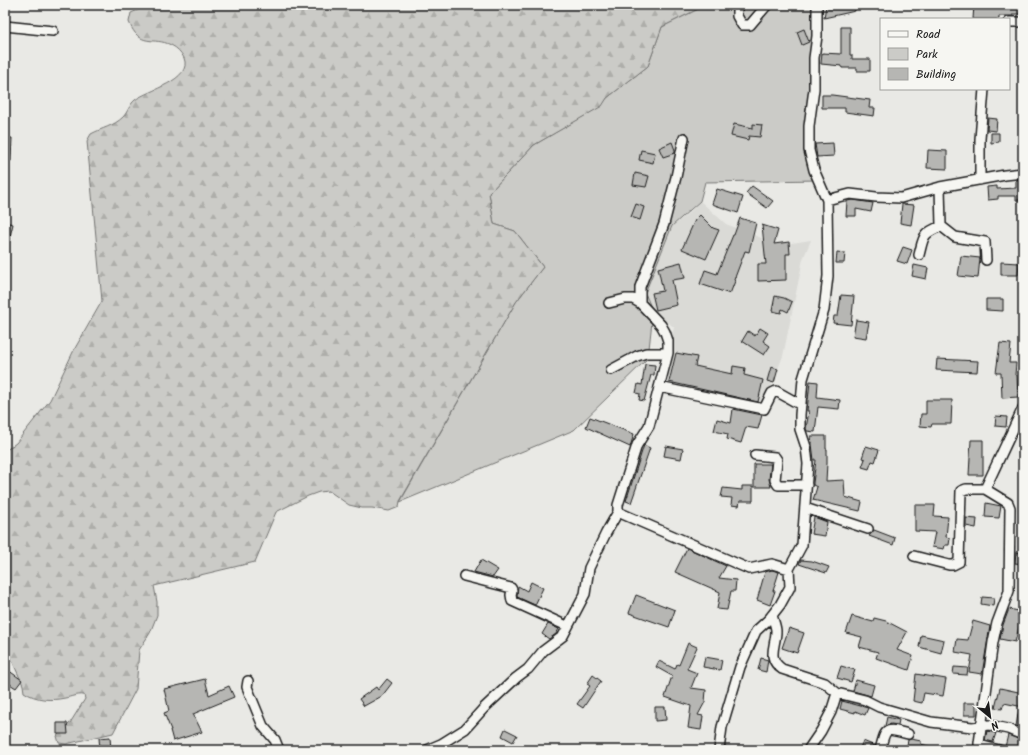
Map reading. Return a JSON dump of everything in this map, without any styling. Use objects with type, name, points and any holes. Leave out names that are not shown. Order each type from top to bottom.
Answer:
[{"type":"street","points":[[737,5],[737,16],[742,25],[750,25],[767,5]]},
{"type":"street","points":[[719,750],[722,727],[740,667],[756,631],[771,617],[790,587],[789,568],[802,545],[808,464],[806,447],[800,429],[803,379],[824,310],[828,276],[827,200],[814,170],[809,150],[809,126],[814,89],[814,58],[817,36],[817,5]]},
{"type":"street","points":[[1010,22],[1019,22]]},
{"type":"street","points":[[5,26],[53,31]]},
{"type":"street","points":[[980,180],[980,139],[984,90]]},
{"type":"street","points":[[640,303],[640,287],[664,224],[684,138]]},
{"type":"street","points":[[827,200],[850,194],[901,198],[940,187],[1023,172]]},
{"type":"street","points":[[940,187],[941,226]]},
{"type":"street","points":[[919,255],[925,236],[930,231],[941,226]]},
{"type":"street","points":[[941,226],[955,237],[985,242],[986,260]]},
{"type":"street","points":[[427,750],[441,744],[465,729],[484,708],[516,678],[528,669],[543,651],[563,636],[585,594],[589,568],[618,512],[618,505],[637,445],[648,430],[668,353],[668,341],[665,332],[661,325],[640,303],[633,299],[625,298],[609,303]]},
{"type":"street","points":[[612,370],[646,353],[668,353]]},
{"type":"street","points":[[659,387],[764,409],[772,393],[776,391],[801,405]]},
{"type":"street","points":[[985,490],[1023,408]]},
{"type":"street","points":[[755,455],[775,456],[777,460],[775,480],[778,485],[807,485]]},
{"type":"street","points":[[914,556],[949,565],[959,562],[961,491],[966,489],[985,490],[1010,505],[1009,591],[997,623],[994,636],[979,745],[999,750]]},
{"type":"street","points":[[805,508],[868,529]]},
{"type":"street","points":[[618,512],[749,569],[772,564],[789,568]]},
{"type":"street","points":[[464,576],[511,588],[512,601],[567,626]]},
{"type":"street","points":[[771,617],[776,630],[773,658],[777,666],[782,669],[825,683],[837,693],[864,700],[879,707],[931,722],[972,727],[989,725],[1008,729],[1023,735]]},
{"type":"street","points":[[248,681],[247,687],[263,726],[275,740],[279,750]]},
{"type":"street","points":[[808,750],[832,712],[837,693]]},
{"type":"street","points":[[880,750],[887,731],[891,730],[908,734]]},
{"type":"shaded area","points":[[700,201],[726,224],[779,245],[811,240],[803,259],[783,356],[763,407],[662,386],[674,327],[653,312],[645,293],[672,226],[689,213]]},
{"type":"green space","points":[[149,5],[706,5],[662,27],[648,66],[607,98],[602,106],[534,145],[489,193],[494,224],[515,231],[543,267],[516,302],[400,501],[399,507],[389,511],[362,508],[349,505],[329,491],[319,492],[276,512],[255,562],[154,586],[157,602],[157,615],[150,633],[139,650],[136,689],[113,733],[66,744],[59,743],[57,736],[70,723],[85,699],[84,695],[49,700],[34,697],[24,692],[23,685],[5,645],[5,451],[16,443],[50,400],[74,350],[102,301],[87,141],[91,134],[112,125],[125,115],[135,100],[168,84],[176,78],[185,66],[184,58],[175,47],[158,41],[142,39],[133,30],[129,22],[131,13]]},
{"type":"green space","points":[[706,5],[814,5],[809,150],[818,180],[705,182],[700,201],[672,226],[645,293],[653,312],[648,358],[574,430],[400,502],[516,302],[543,267],[515,231],[494,224],[489,193],[534,145],[601,106],[607,98],[648,66],[662,27]]},
{"type":"building","points":[[826,5],[854,5],[855,11],[824,18]]},
{"type":"building","points":[[974,5],[1002,8],[1002,5],[1023,5],[1023,14],[999,16],[999,18],[973,18]]},
{"type":"building","points":[[841,27],[850,27],[850,55],[852,55],[852,59],[870,59],[870,71],[857,71],[857,68],[842,68],[842,66],[821,64],[822,53],[841,54]]},
{"type":"building","points":[[804,29],[809,42],[802,45],[797,32]]},
{"type":"building","points":[[822,95],[870,100],[869,108],[875,108],[874,116],[845,112],[845,108],[822,108]]},
{"type":"building","points":[[988,118],[997,119],[996,131],[987,130]]},
{"type":"building","points":[[734,124],[753,128],[753,124],[762,125],[760,137],[749,136],[748,140],[731,136]]},
{"type":"building","points":[[991,133],[999,133],[999,142],[991,143]]},
{"type":"building","points":[[5,138],[12,138],[11,161],[5,161]]},
{"type":"building","points":[[672,142],[675,153],[663,157],[659,148]]},
{"type":"building","points":[[833,143],[834,156],[817,157],[815,144]]},
{"type":"building","points":[[641,150],[655,153],[653,163],[639,160]]},
{"type":"building","points":[[928,150],[947,151],[947,169],[927,168]]},
{"type":"building","points":[[635,173],[649,176],[646,187],[633,185]]},
{"type":"building","points":[[1023,179],[1023,200],[1016,200],[1016,196],[998,196],[998,199],[988,200],[987,187],[997,186],[997,189],[1016,188],[1016,180]]},
{"type":"building","points":[[752,186],[773,201],[767,208],[746,193]]},
{"type":"building","points":[[717,189],[743,197],[738,213],[712,204]]},
{"type":"building","points":[[853,200],[873,203],[871,212],[856,209],[856,216],[846,216],[847,201]]},
{"type":"building","points":[[636,204],[644,207],[640,220],[631,217]]},
{"type":"building","points":[[902,204],[914,205],[911,225],[900,223]]},
{"type":"building","points":[[700,215],[713,228],[719,230],[706,259],[682,249],[695,220]]},
{"type":"building","points":[[740,218],[756,223],[749,252],[745,251],[730,294],[700,284],[705,270],[717,274]]},
{"type":"building","points":[[5,222],[13,224],[8,245],[5,245]]},
{"type":"building","points":[[762,225],[778,230],[774,244],[789,242],[790,254],[786,254],[786,280],[758,281],[758,264],[766,264]]},
{"type":"building","points":[[903,247],[912,250],[907,264],[897,261]]},
{"type":"building","points":[[837,252],[845,253],[844,263],[836,263]]},
{"type":"building","points":[[961,256],[980,258],[978,278],[958,276]]},
{"type":"building","points":[[681,262],[685,278],[672,280],[677,305],[656,310],[652,293],[663,291],[658,268]]},
{"type":"building","points":[[1001,262],[1019,263],[1018,275],[1001,275]]},
{"type":"building","points":[[914,265],[928,268],[926,279],[912,276]]},
{"type":"building","points":[[841,295],[854,296],[851,325],[833,323],[834,316],[838,316]]},
{"type":"building","points":[[775,296],[792,302],[788,312],[782,309],[781,313],[772,311]]},
{"type":"building","points":[[986,299],[1003,299],[1003,311],[986,310]]},
{"type":"building","points":[[856,320],[869,322],[866,338],[853,336]]},
{"type":"building","points":[[760,328],[768,333],[763,341],[770,346],[764,355],[742,341],[748,331],[755,336]]},
{"type":"building","points":[[1000,343],[1011,344],[1009,363],[1016,363],[1015,375],[1017,375],[1018,397],[1002,398],[1001,373],[996,373]]},
{"type":"building","points":[[676,353],[697,357],[695,366],[732,374],[733,366],[745,368],[744,375],[763,380],[758,402],[669,382]]},
{"type":"building","points":[[937,359],[978,361],[977,372],[936,370]]},
{"type":"building","points":[[645,364],[655,365],[654,375],[651,375],[644,401],[639,400],[640,394],[636,393],[638,384],[642,385]]},
{"type":"building","points":[[771,367],[778,369],[774,383],[767,381]]},
{"type":"building","points":[[810,381],[818,382],[817,397],[840,400],[839,409],[818,407],[815,432],[807,431],[806,429],[809,411],[807,411]]},
{"type":"building","points":[[926,400],[952,400],[951,424],[932,424],[931,427],[920,426],[921,414],[926,414]]},
{"type":"building","points":[[733,409],[762,415],[758,429],[746,427],[741,443],[727,439],[728,434],[714,431],[717,419],[731,423]]},
{"type":"building","points":[[996,416],[1007,417],[1006,427],[995,426]]},
{"type":"building","points":[[590,417],[634,434],[630,447],[586,427]]},
{"type":"building","points":[[811,436],[826,436],[826,481],[844,480],[845,497],[862,502],[860,511],[813,500],[817,487],[813,485],[816,460],[814,460]]},
{"type":"building","points":[[971,440],[983,440],[983,475],[969,475]]},
{"type":"building","points":[[644,445],[650,448],[631,503],[626,501]]},
{"type":"building","points":[[666,446],[683,449],[681,459],[664,456]]},
{"type":"building","points":[[866,446],[879,450],[875,462],[872,461],[869,469],[862,467],[865,459],[862,458]]},
{"type":"building","points":[[754,464],[771,464],[769,479],[771,487],[754,487]]},
{"type":"building","points":[[742,486],[753,486],[753,501],[740,501],[739,506],[731,505],[732,498],[721,497],[723,488],[742,490]]},
{"type":"building","points":[[986,503],[1001,506],[999,518],[985,517]]},
{"type":"building","points":[[915,505],[935,505],[934,516],[948,517],[946,537],[950,538],[949,545],[945,545],[944,549],[932,547],[935,532],[915,531]]},
{"type":"building","points":[[814,517],[827,522],[825,536],[811,534]]},
{"type":"building","points":[[966,518],[977,519],[976,528],[966,526]]},
{"type":"building","points":[[874,530],[895,538],[893,545],[869,536]]},
{"type":"building","points":[[687,548],[726,566],[719,578],[736,580],[735,591],[731,591],[727,610],[717,609],[720,592],[675,572]]},
{"type":"building","points":[[1016,552],[1023,553],[1023,564],[1015,563]]},
{"type":"building","points":[[481,560],[498,570],[493,577],[474,572]]},
{"type":"building","points":[[801,560],[812,561],[829,567],[826,573],[799,564]]},
{"type":"building","points":[[772,570],[779,572],[770,605],[757,600],[765,572]]},
{"type":"building","points":[[531,582],[543,588],[535,605],[517,597],[518,586],[527,591]]},
{"type":"building","points":[[636,595],[675,610],[669,627],[629,613]]},
{"type":"building","points":[[982,597],[994,598],[993,606],[981,604]]},
{"type":"building","points":[[1009,609],[1023,612],[1015,642],[1000,639]]},
{"type":"building","points":[[852,616],[873,622],[874,618],[886,621],[907,632],[897,650],[913,656],[909,670],[876,658],[878,652],[859,647],[862,637],[846,633]]},
{"type":"building","points":[[973,621],[990,626],[982,674],[969,672],[972,655],[955,652],[957,639],[968,640]]},
{"type":"building","points":[[548,624],[559,629],[556,634],[549,639],[542,634]]},
{"type":"building","points":[[789,628],[804,633],[797,653],[782,648]]},
{"type":"building","points":[[921,635],[944,640],[941,653],[919,647]]},
{"type":"building","points":[[688,643],[697,647],[687,669],[697,673],[691,688],[706,690],[705,702],[698,715],[703,716],[701,730],[688,728],[691,706],[665,697],[672,676],[656,667],[659,661],[675,669],[677,664],[679,665]]},
{"type":"building","points":[[705,657],[722,660],[720,670],[703,667]]},
{"type":"building","points":[[761,658],[768,660],[766,672],[758,670]]},
{"type":"building","points":[[841,666],[855,670],[851,682],[837,678]]},
{"type":"building","points":[[954,667],[968,668],[967,675],[953,674]]},
{"type":"building","points":[[5,668],[22,680],[16,688],[5,681]]},
{"type":"building","points":[[916,674],[946,679],[943,696],[924,693],[922,703],[913,701]]},
{"type":"building","points":[[593,675],[601,681],[583,708],[577,704],[590,686],[587,684]]},
{"type":"building","points":[[205,679],[209,695],[229,686],[234,697],[193,714],[202,732],[173,741],[171,730],[164,713],[169,711],[164,689]]},
{"type":"building","points":[[387,679],[392,683],[382,696],[364,706],[359,699],[376,687],[378,690]]},
{"type":"building","points":[[856,680],[874,685],[871,696],[853,691]]},
{"type":"building","points":[[1000,688],[1023,693],[1023,707],[1004,703],[1002,709],[995,708]]},
{"type":"building","points":[[842,701],[868,708],[865,715],[855,711],[855,713],[840,709]]},
{"type":"building","points":[[964,703],[976,703],[976,715],[964,715]]},
{"type":"building","points":[[655,707],[665,707],[666,720],[655,721]]},
{"type":"building","points":[[1019,709],[1023,709],[1023,729],[1016,726]]},
{"type":"building","points":[[887,717],[899,720],[898,725],[891,724],[885,726]]},
{"type":"building","points":[[57,723],[67,723],[68,734],[57,734]]},
{"type":"building","points":[[505,729],[517,735],[513,742],[502,736]]},
{"type":"building","points":[[987,731],[996,733],[993,742],[985,740]]},
{"type":"building","points":[[1008,735],[1023,741],[1023,750],[1005,747]]},
{"type":"building","points":[[110,737],[111,750],[100,750],[99,738]]},
{"type":"building","points":[[911,739],[921,741],[921,744],[935,748],[935,750],[906,750],[908,740]]},
{"type":"building","points":[[863,741],[875,746],[874,750],[859,750]]}]
